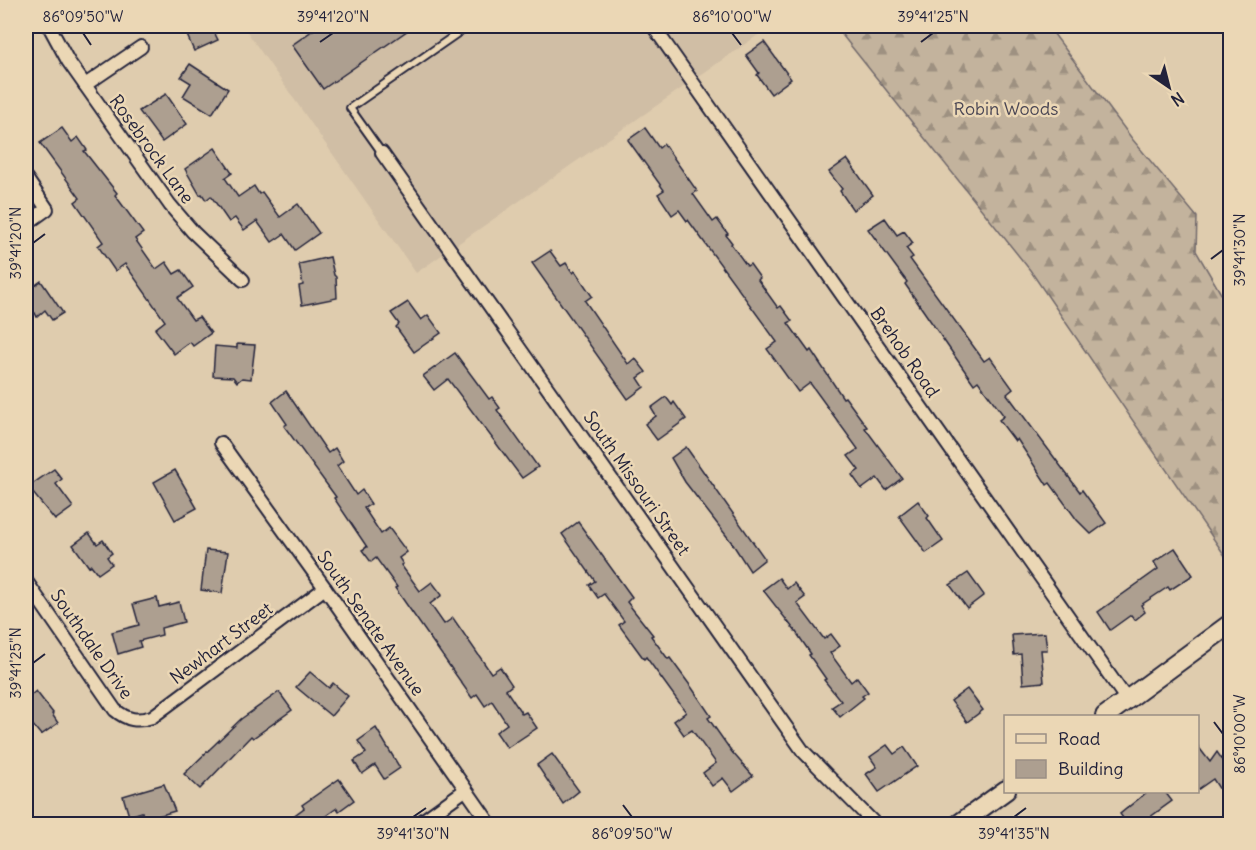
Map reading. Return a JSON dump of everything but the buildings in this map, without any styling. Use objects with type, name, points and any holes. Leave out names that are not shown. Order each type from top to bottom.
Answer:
[{"type":"main road","points":[[1108,715],[1230,624]]},
{"type":"main road","points":[[959,825],[1004,791]]},
{"type":"street","name":"Rosebrock Lane","points":[[49,26],[63,54],[177,215],[243,280]]},
{"type":"street","name":"Brehob Road","points":[[653,26],[1127,700]]},
{"type":"street","points":[[85,85],[141,47]]},
{"type":"street","name":"South Missouri Street","points":[[382,153],[803,751],[875,825]]},
{"type":"street","points":[[26,178],[47,209],[26,224]]},
{"type":"street","name":"South Senate Avenue","points":[[221,443],[325,588],[489,825]]},
{"type":"street","name":"Southdale Drive","points":[[26,581],[115,710],[125,718],[135,721]]},
{"type":"street","name":"Newhart Street","points":[[135,721],[152,717],[325,588]]},
{"type":"street","points":[[418,825],[465,790]]},
{"type":"lane","points":[[382,153],[350,108],[468,26]]},
{"type":"shaded area","points":[[243,26],[771,26],[416,273]]},
{"type":"green space","name":"Robin Woods","points":[[835,26],[1048,26],[1133,140],[1197,217],[1196,251],[1230,309],[1230,313],[1224,318],[1230,327],[1230,563],[1030,270]]}]
